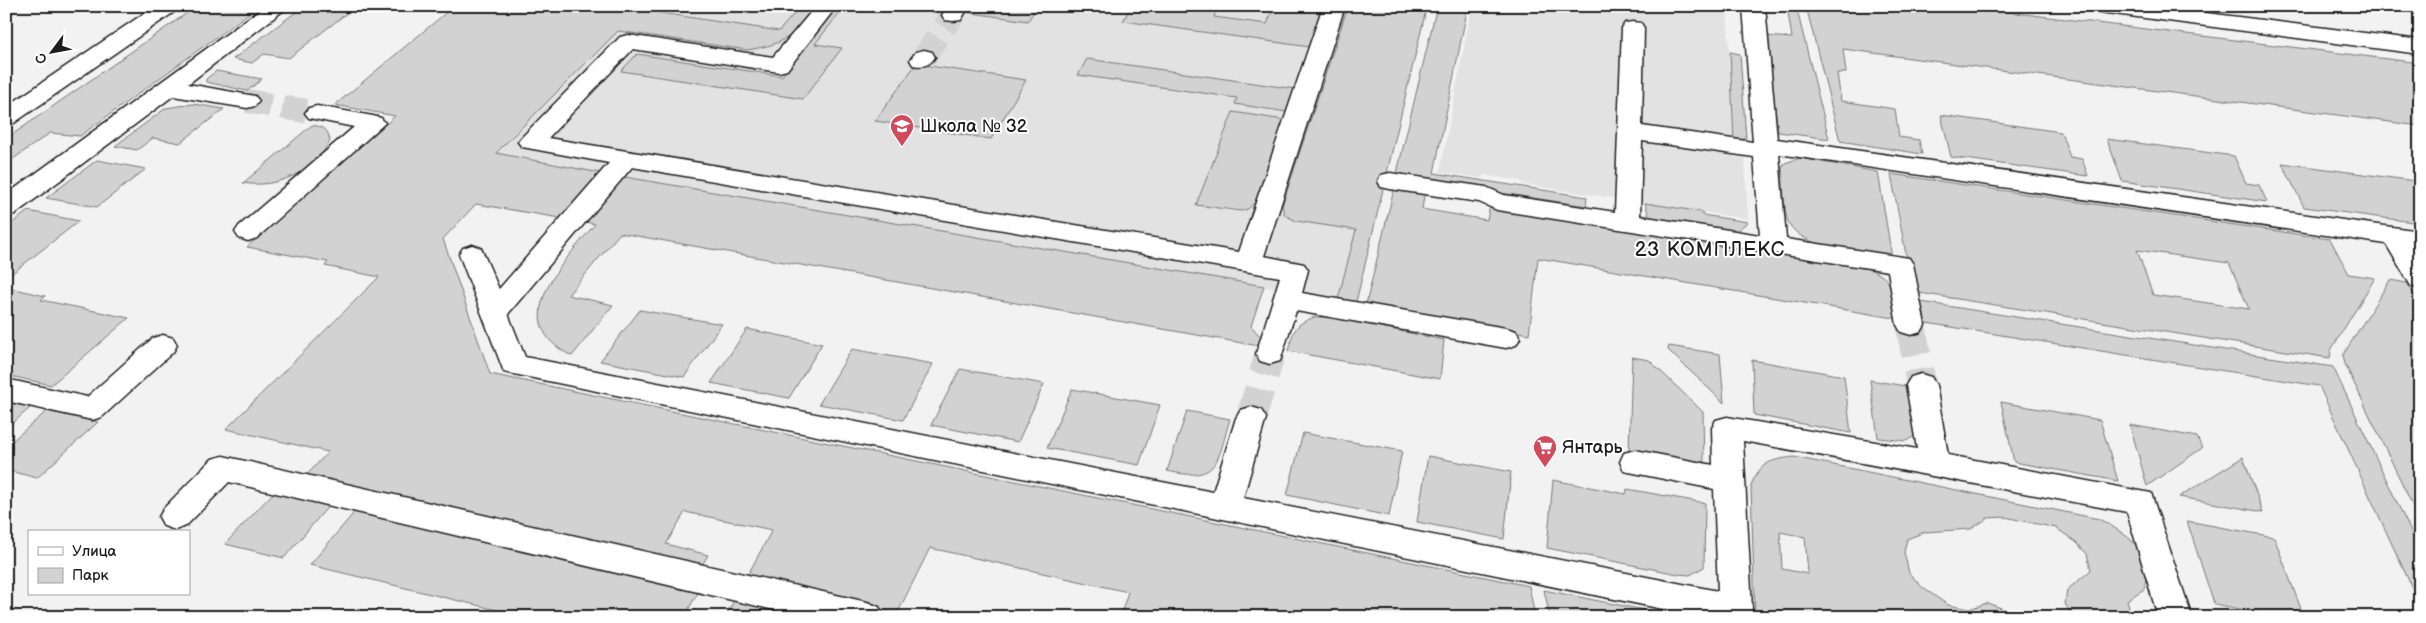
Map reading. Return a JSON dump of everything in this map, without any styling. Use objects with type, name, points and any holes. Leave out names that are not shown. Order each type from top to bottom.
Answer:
[{"type":"street","points":[[6,118],[170,6]]},
{"type":"street","points":[[6,208],[279,6]]},
{"type":"street","points":[[828,6],[779,65],[628,42],[530,142],[1295,270],[1270,354]]},
{"type":"street","points":[[1248,263],[1334,6]]},
{"type":"street","points":[[1754,6],[1774,246]]},
{"type":"street","points":[[2099,6],[2420,47]]},
{"type":"street","points":[[1627,223],[1633,28]]},
{"type":"street","points":[[169,88],[247,101]]},
{"type":"street","points":[[248,232],[373,123],[317,113]]},
{"type":"street","points":[[1630,132],[1765,148],[2407,238],[2413,280]]},
{"type":"street","points":[[494,313],[626,158]]},
{"type":"street","points":[[1390,181],[1486,195],[1497,202],[1900,264],[1911,325]]},
{"type":"street","points":[[472,254],[514,365],[1734,609],[1728,428],[2140,502],[2175,617]]},
{"type":"street","points":[[1286,300],[1506,338]]},
{"type":"street","points":[[6,390],[92,409],[163,345]]},
{"type":"street","points":[[1922,385],[1935,465]]},
{"type":"street","points":[[1224,507],[1251,418]]},
{"type":"street","points":[[1635,462],[1729,480]]},
{"type":"street","points":[[175,518],[224,468],[866,617]]},
{"type":"shaded area","name":"Школа № 32","points":[[552,6],[1383,6],[1321,224],[1356,230],[1338,299],[600,173],[426,140]]},
{"type":"shaded area","points":[[1472,6],[1727,6],[1734,156],[1745,158],[1748,219],[1522,184],[1522,181],[1483,175],[1482,178],[1440,172]]},
{"type":"green space","points":[[197,6],[259,6],[80,136],[50,133],[6,164],[6,139]]},
{"type":"green space","points":[[304,6],[356,6],[289,58],[264,54],[252,63],[233,59]]},
{"type":"green space","points":[[454,6],[615,6],[779,31],[801,6],[819,6],[789,37],[772,45],[747,50],[618,31],[496,153],[600,173],[560,218],[476,204],[443,239],[490,374],[1529,586],[1535,617],[1120,617],[1128,592],[930,548],[897,614],[745,580],[772,530],[685,512],[666,544],[708,555],[699,570],[304,478],[328,452],[226,429],[379,277],[325,266],[328,262],[247,247],[395,116],[335,105]]},
{"type":"green space","points":[[838,6],[845,6],[815,44],[842,48],[803,99],[621,71],[637,54],[782,76]]},
{"type":"green space","points":[[969,6],[1037,6],[1028,21],[965,12]]},
{"type":"green space","points":[[1131,6],[1218,6],[1214,17],[1267,24],[1274,6],[1323,6],[1310,47],[1123,21]]},
{"type":"green space","points":[[1348,6],[1427,6],[1356,302],[1338,299],[1356,230],[1296,221],[1285,215],[1282,206]]},
{"type":"green space","points":[[1437,6],[1468,6],[1434,173],[1587,197],[1586,206],[1396,177]]},
{"type":"green space","points":[[1787,6],[1796,6],[1829,139],[1778,132],[1766,36],[1792,38]]},
{"type":"green space","points":[[1806,6],[1960,6],[2420,63],[2420,126],[1843,49],[1846,73],[1837,73],[1841,101],[1895,109],[1899,137],[1919,140],[1922,154],[1840,141]]},
{"type":"green space","points":[[1730,52],[1740,54],[1746,138],[1734,143]]},
{"type":"green space","points":[[1087,59],[1295,89],[1287,112],[1235,104],[1237,98],[1078,75]]},
{"type":"green space","points":[[916,64],[1026,80],[991,139],[875,121]]},
{"type":"green space","points":[[216,71],[262,79],[247,91],[206,82],[206,79]]},
{"type":"green space","points":[[193,104],[224,109],[180,143],[153,138],[137,150],[115,146],[166,108]]},
{"type":"green space","points":[[1233,112],[1284,120],[1255,202],[1248,209],[1241,211],[1196,205]]},
{"type":"green space","points":[[1941,115],[2061,132],[2070,157],[2082,159],[2088,176],[1951,157]]},
{"type":"green space","points":[[312,125],[325,129],[330,141],[314,161],[293,176],[281,181],[256,184],[243,183]]},
{"type":"green space","points":[[2107,139],[2234,156],[2246,183],[2259,185],[2267,202],[2122,181]]},
{"type":"green space","points":[[1800,158],[1878,172],[1892,258],[1850,252],[1820,245],[1796,232],[1787,218],[1782,168],[1785,163]]},
{"type":"green space","points":[[97,160],[146,169],[97,207],[46,198]]},
{"type":"green space","points":[[2282,163],[2415,181],[2420,188],[2420,223],[2304,207]]},
{"type":"green space","points":[[1891,174],[2330,239],[2349,274],[2375,278],[2331,350],[2330,358],[1913,292]],"holes":[[[2137,250],[2229,263],[2249,309],[2153,295]]]},
{"type":"green space","points":[[619,176],[1264,286],[1251,326],[1261,337],[1259,346],[620,233],[568,295],[613,305],[572,356],[552,342],[542,326],[541,309],[546,291],[556,273],[595,224],[580,221]]},
{"type":"green space","points":[[1395,185],[1425,190],[1422,209],[1487,220],[1490,206],[1864,267],[1887,280],[1893,292],[1900,319],[1538,258],[1529,334],[1366,304]]},
{"type":"green space","points":[[1645,203],[1748,222],[1736,231],[1726,232],[1659,222],[1649,216]]},
{"type":"green space","points":[[28,211],[79,221],[6,278],[6,228]]},
{"type":"green space","points":[[2390,280],[2407,283],[2420,305],[2420,521],[2345,364],[2343,355]]},
{"type":"green space","points":[[6,287],[45,296],[41,300],[129,318],[51,385],[6,375]]},
{"type":"green space","points":[[1915,301],[2333,367],[2420,551],[2420,605],[2319,386],[1920,322]]},
{"type":"green space","points":[[640,310],[722,324],[684,377],[600,361]]},
{"type":"green space","points":[[1315,317],[1331,317],[1444,340],[1440,379],[1288,351],[1299,325]]},
{"type":"green space","points":[[747,329],[822,344],[789,398],[711,383]]},
{"type":"green space","points":[[1669,346],[1720,354],[1724,403],[1668,350]]},
{"type":"green space","points":[[852,349],[933,364],[903,420],[819,404]]},
{"type":"green space","points":[[1632,357],[1649,360],[1703,412],[1704,464],[1629,450]]},
{"type":"green space","points":[[1752,360],[1844,376],[1851,433],[1754,415]]},
{"type":"green space","points":[[960,369],[1044,384],[1018,442],[931,425]]},
{"type":"green space","points":[[1870,380],[1911,387],[1916,435],[1906,441],[1878,438]]},
{"type":"green space","points":[[1072,389],[1160,405],[1139,465],[1047,448]]},
{"type":"green space","points":[[6,402],[31,407],[6,429]]},
{"type":"green space","points":[[2001,402],[2100,420],[2118,481],[2014,462]]},
{"type":"green space","points":[[47,411],[98,422],[37,478],[6,470],[6,446]]},
{"type":"green space","points":[[1187,411],[1230,419],[1222,447],[1214,465],[1207,471],[1197,474],[1167,471]]},
{"type":"green space","points":[[2130,425],[2197,437],[2202,448],[2147,486]]},
{"type":"green space","points":[[1303,433],[1402,451],[1389,516],[1287,495]]},
{"type":"green space","points":[[1428,456],[1511,472],[1504,539],[1417,522]]},
{"type":"green space","points":[[1794,457],[2099,519],[2120,531],[2137,546],[2146,564],[2144,589],[2127,600],[2132,617],[2073,617],[2065,604],[2067,590],[2091,570],[2087,554],[2076,542],[2056,528],[2005,517],[1988,518],[1971,529],[1925,532],[1907,539],[1904,552],[1909,573],[1923,588],[1948,605],[1969,609],[1987,603],[2007,610],[2010,617],[1755,617],[1751,485],[1763,467],[1772,461]],"holes":[[[1780,532],[1805,537],[1808,574],[1782,569]]]},
{"type":"green space","points":[[2243,457],[2263,512],[2179,497]]},
{"type":"green space","points":[[1553,480],[1626,494],[1627,489],[1705,503],[1704,567],[1690,575],[1678,574],[1547,548]]},
{"type":"green space","points":[[276,490],[331,503],[284,558],[225,544]]},
{"type":"green space","points":[[357,509],[700,589],[684,617],[526,617],[310,565]]},
{"type":"green space","points":[[2187,521],[2274,537],[2304,617],[2281,617],[2214,604]]},
{"type":"green space","points":[[1544,590],[1679,617],[1550,617]]},
{"type":"green space","points":[[736,597],[820,617],[725,617]]},
{"type":"tunnel","points":[[924,57],[953,15]]},
{"type":"tunnel","points":[[247,101],[317,113]]},
{"type":"tunnel","points":[[1911,325],[1921,385]]},
{"type":"tunnel","points":[[1251,418],[1270,354]]},
{"type":"place","name":"Школа № 32","points":[[902,147]]},
{"type":"place","name":"Янтарь","points":[[1545,468]]},
{"type":"district","name":"23 КОМПЛЕКС","points":[[1710,250]]}]
